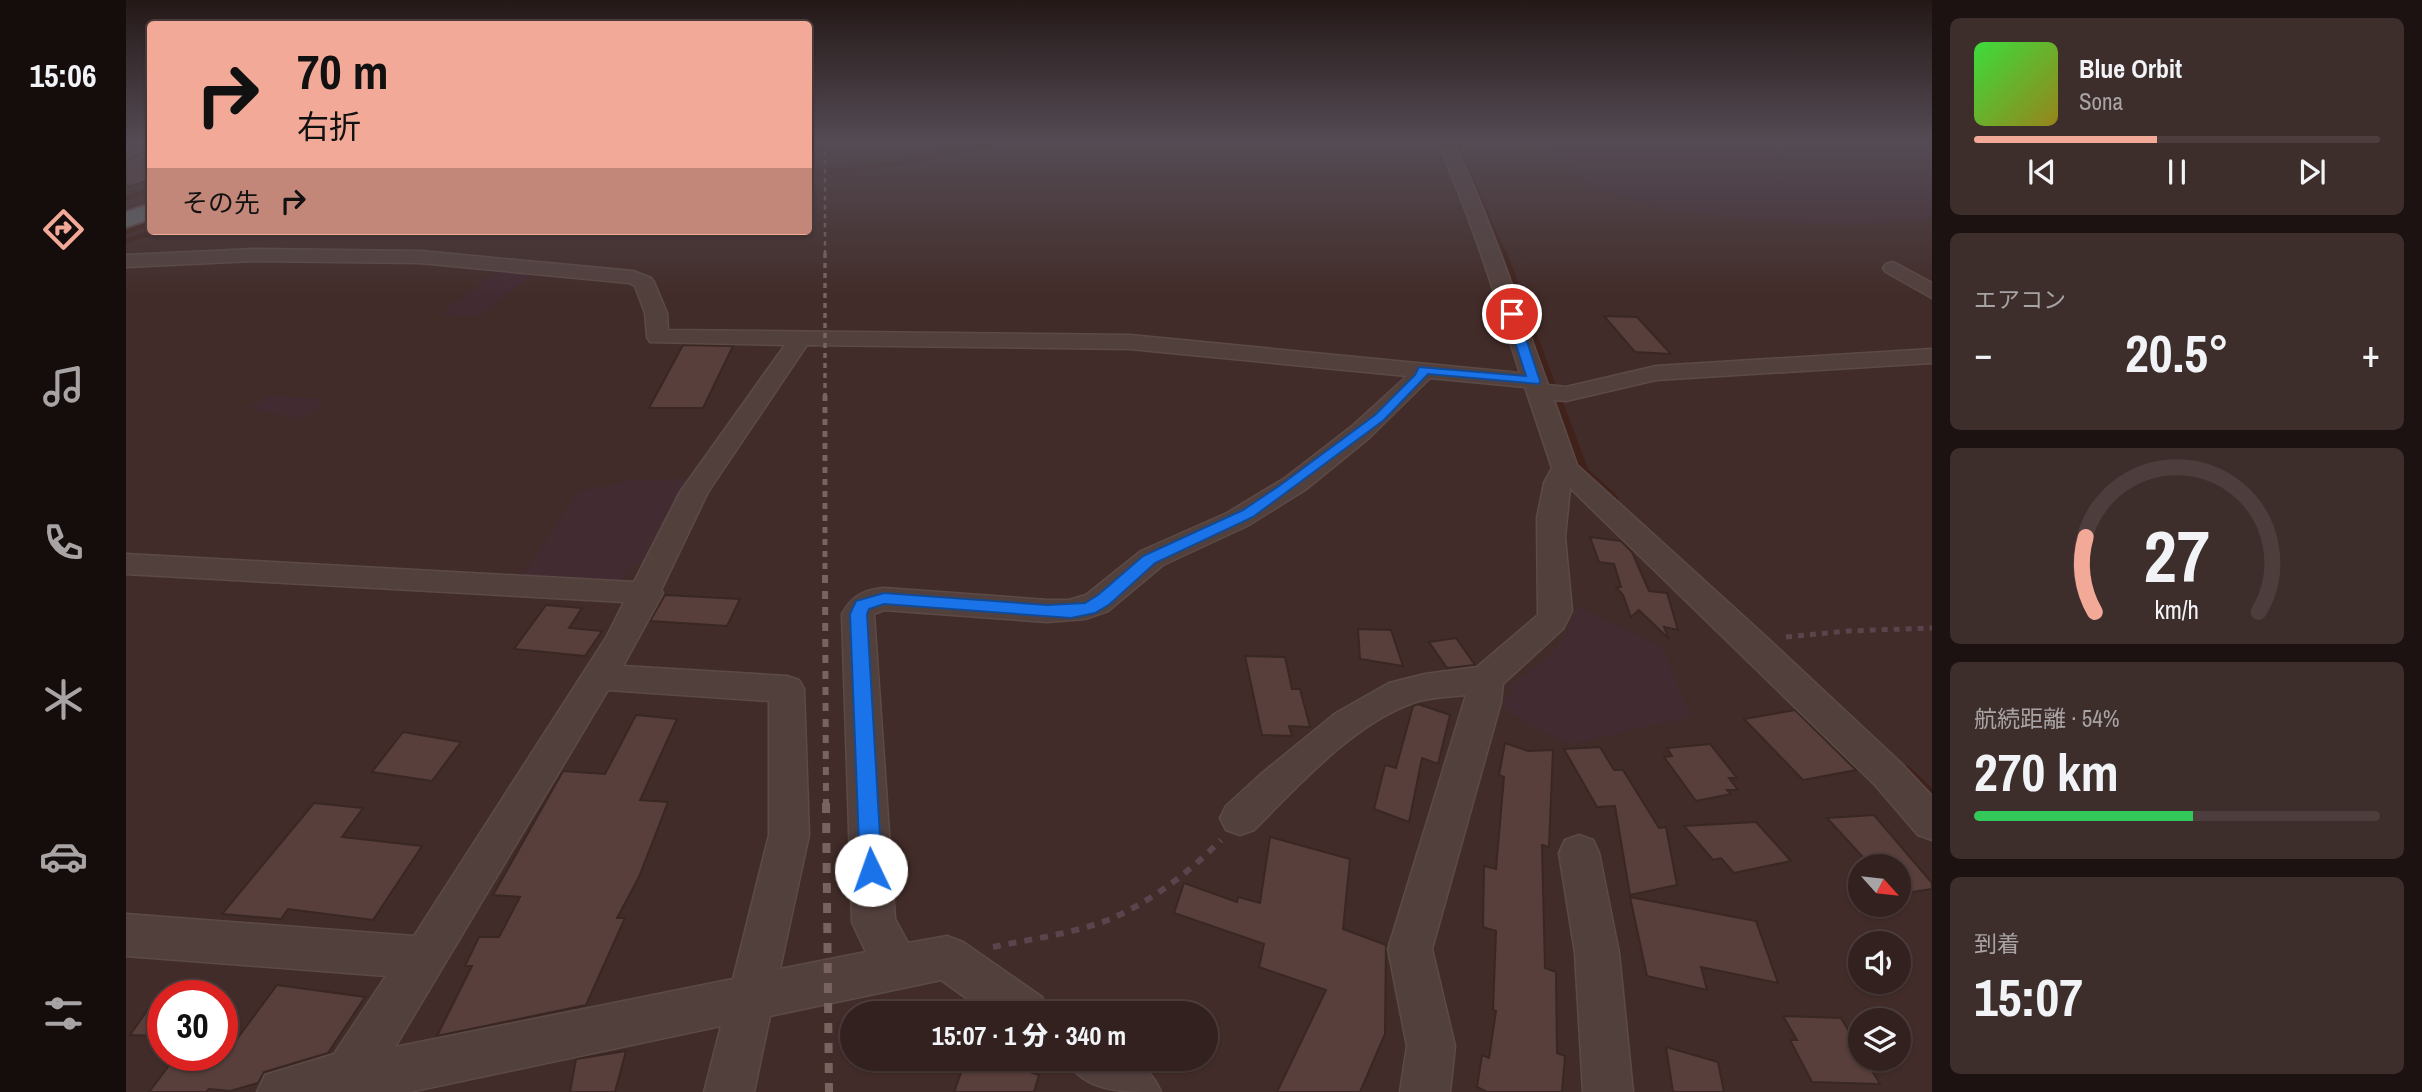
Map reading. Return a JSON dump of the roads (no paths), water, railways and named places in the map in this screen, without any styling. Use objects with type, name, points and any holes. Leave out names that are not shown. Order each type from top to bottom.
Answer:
[{"type":"highway","points":[[126,210],[147,202]]},
{"type":"highway","points":[[126,220],[147,212]]},
{"type":"street","points":[[1465,193],[1546,389],[1565,468],[1888,774],[1932,823]]},
{"type":"street","points":[[126,261],[254,255],[393,256],[633,277],[644,282],[656,313],[658,337],[1130,342],[1423,370],[1546,389],[1656,373],[1932,356]]},
{"type":"street","points":[[1932,265],[1893,268],[1932,292]]},
{"type":"street","points":[[348,1076],[425,958],[598,677],[647,593],[694,492],[802,337]]},
{"type":"street","points":[[897,967],[874,922],[858,614],[862,605],[884,598],[1047,611],[1071,612],[1089,608],[1104,600],[1149,559],[1248,514],[1295,482],[1380,418],[1423,370]]},
{"type":"street","points":[[1240,818],[1299,761],[1391,697],[1434,684],[1486,679],[1552,621],[1556,611],[1549,538],[1558,478],[1565,468]]},
{"type":"street","points":[[126,564],[647,593]]},
{"type":"street","points":[[598,677],[787,689],[789,835],[729,1092]]},
{"type":"street","points":[[1425,1092],[1431,1046],[1410,950],[1483,702],[1486,679]]},
{"type":"street","points":[[1579,853],[1597,953],[1608,1092]]},
{"type":"street","points":[[126,935],[425,958]]},
{"type":"street","points":[[282,1092],[348,1076],[370,1076],[947,957],[1009,1001]]},
{"type":"street","points":[[1107,1071],[1136,1092]]},
{"type":"waterway","points":[[126,198],[141,193]]},
{"type":"waterway","points":[[1477,193],[1504,255]]},
{"type":"waterway","points":[[126,232],[147,224]]},
{"type":"waterway","points":[[126,241],[147,234]]},
{"type":"waterway","points":[[1504,253],[1557,397]]},
{"type":"waterway","points":[[1556,395],[1585,472],[1614,498]]},
{"type":"waterway","points":[[1906,770],[1932,795]]},
{"type":"railway","points":[[825,193],[825,575]]},
{"type":"railway","points":[[825,575],[826,804]]},
{"type":"railway","points":[[826,803],[829,1092]]}]
